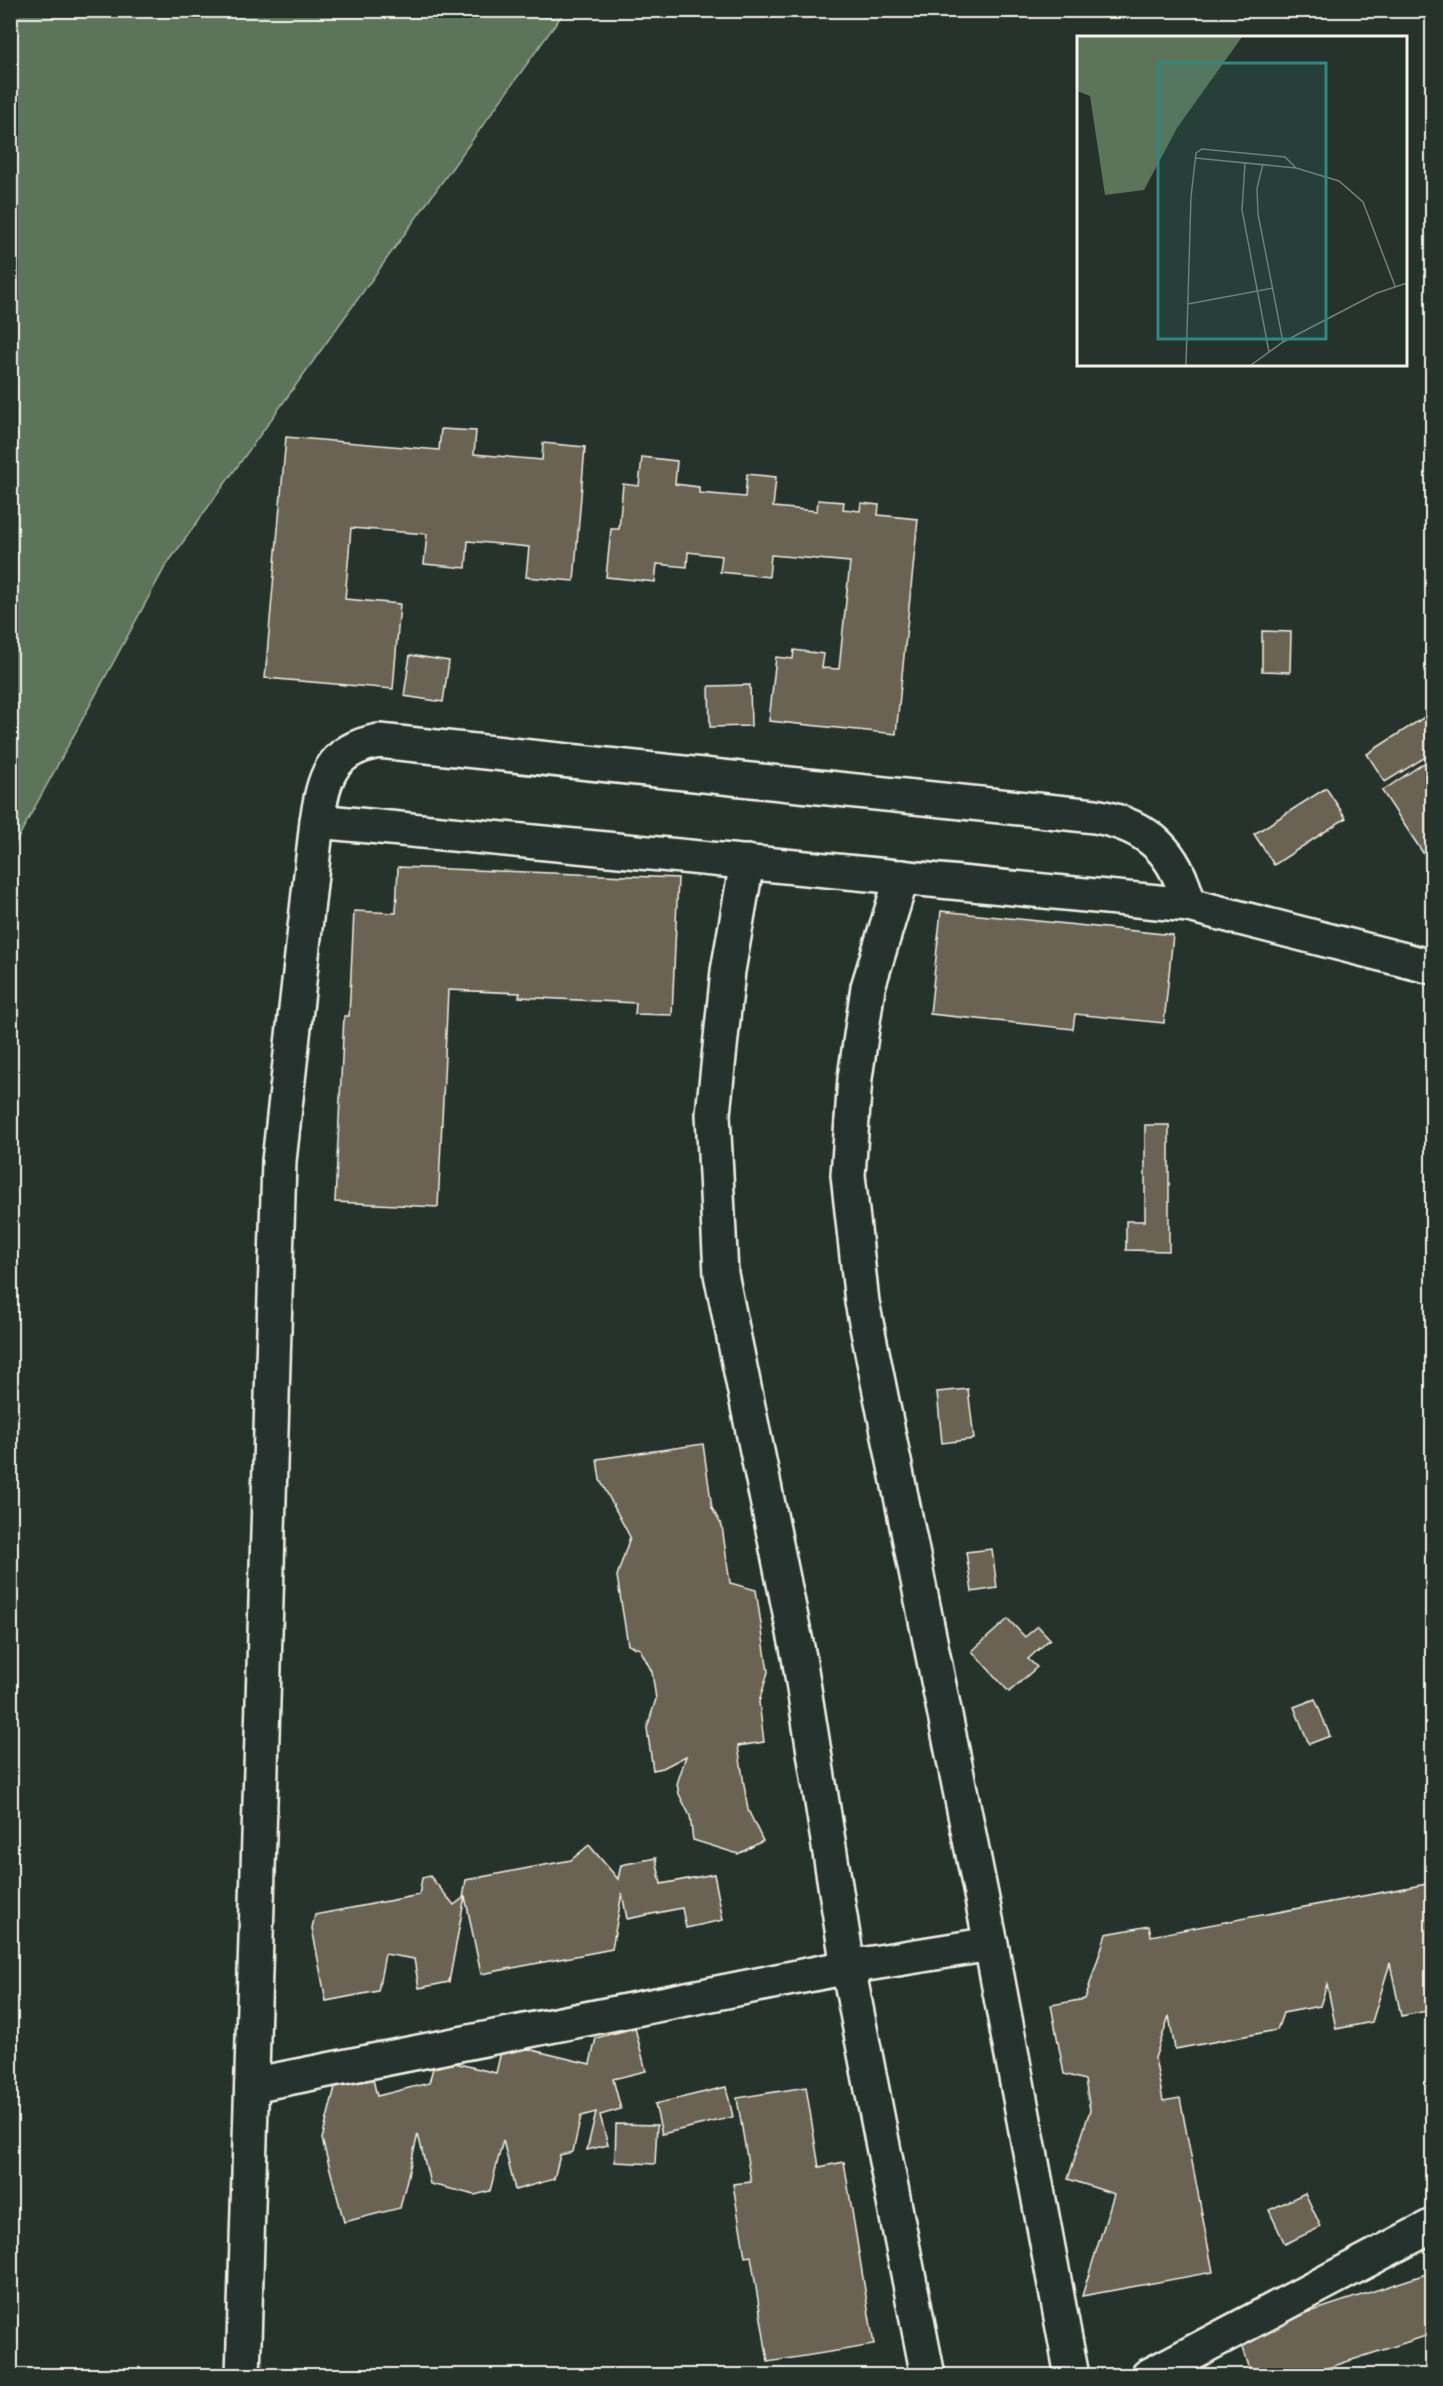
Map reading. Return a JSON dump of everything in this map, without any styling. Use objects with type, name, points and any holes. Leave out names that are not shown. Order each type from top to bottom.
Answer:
[{"type":"street","points":[[243,2376],[279,1161],[317,821],[325,779],[334,764],[347,752],[362,744],[379,741],[396,742],[1118,820],[1139,830],[1158,844],[1178,872],[1189,905]]},
{"type":"street","points":[[317,821],[1189,905],[1432,967]]},
{"type":"street","points":[[747,862],[728,971],[713,1114],[721,1274],[800,1657],[848,1967],[928,2376]]},
{"type":"street","points":[[902,877],[868,987],[855,1078],[848,1175],[862,1302],[991,1944],[1072,2376]]},
{"type":"street","points":[[252,2085],[848,1967],[991,1944]]},
{"type":"street","points":[[1148,2376],[1432,2226]]},
{"type":"green space","points":[[11,10],[565,11],[165,567],[11,851]]},
{"type":"building","points":[[441,429],[476,431],[474,454],[542,460],[543,443],[585,447],[574,581],[526,577],[529,547],[468,541],[466,568],[424,564],[427,534],[351,528],[345,599],[400,604],[393,689],[265,678],[286,437],[439,450]]},
{"type":"building","points":[[642,457],[677,461],[675,484],[699,487],[699,493],[745,497],[747,474],[776,477],[773,507],[817,511],[818,500],[844,502],[843,509],[860,511],[861,503],[879,505],[878,515],[918,519],[896,734],[769,721],[776,657],[793,659],[794,650],[824,654],[822,668],[839,669],[850,562],[771,555],[769,577],[720,572],[722,556],[688,552],[687,567],[657,564],[655,582],[606,577],[611,529],[619,529],[623,484],[639,486]]},
{"type":"building","points":[[1262,631],[1291,632],[1290,672],[1262,671]]},
{"type":"building","points":[[410,655],[449,661],[443,702],[404,696]]},
{"type":"building","points":[[750,685],[751,726],[710,727],[709,686]]},
{"type":"building","points":[[1429,714],[1432,719],[1432,753],[1385,782],[1367,754]]},
{"type":"building","points":[[1424,763],[1432,775],[1431,865],[1382,791]]},
{"type":"building","points":[[1326,788],[1346,818],[1274,865],[1254,834]]},
{"type":"building","points":[[398,867],[678,878],[672,1015],[635,1014],[636,1003],[519,997],[520,993],[448,990],[438,1207],[335,1202],[344,1016],[349,1016],[354,911],[396,913]]},
{"type":"building","points":[[941,911],[1173,935],[1164,1023],[1075,1014],[1073,1029],[930,1014]]},
{"type":"building","points":[[1145,1125],[1169,1125],[1169,1251],[1126,1250],[1126,1221],[1145,1221]]},
{"type":"building","points":[[968,1389],[974,1439],[942,1443],[937,1392]]},
{"type":"building","points":[[703,1444],[712,1508],[722,1526],[730,1583],[756,1590],[768,1672],[759,1702],[764,1742],[738,1746],[748,1810],[763,1841],[738,1854],[693,1840],[690,1816],[679,1794],[677,1784],[686,1756],[663,1768],[653,1770],[647,1728],[656,1699],[652,1672],[640,1649],[628,1645],[617,1576],[630,1537],[600,1480],[597,1459]]},
{"type":"building","points":[[992,1549],[997,1588],[972,1592],[966,1552]]},
{"type":"building","points":[[1008,1619],[1025,1637],[1038,1626],[1050,1639],[1028,1659],[1037,1667],[1009,1692],[972,1651]]},
{"type":"building","points":[[1315,1699],[1330,1736],[1309,1744],[1294,1707]]},
{"type":"building","points":[[589,1845],[618,1879],[621,1865],[656,1858],[661,1884],[714,1874],[723,1920],[686,1928],[682,1908],[627,1919],[622,1893],[612,1949],[481,1974],[465,1896],[449,1982],[419,1988],[414,1959],[385,1954],[378,1991],[326,2001],[312,1928],[315,1915],[419,1895],[422,1878],[430,1876],[454,1905],[463,1898],[466,1880],[571,1860]]},
{"type":"building","points":[[1432,1883],[1432,2010],[1401,2016],[1390,1963],[1372,2022],[1336,2029],[1327,1984],[1320,2006],[1283,2013],[1277,2030],[1175,2049],[1169,2016],[1155,2058],[1163,2101],[1180,2098],[1213,2272],[1082,2296],[1114,2194],[1068,2179],[1090,2110],[1085,2080],[1064,2074],[1051,2005],[1085,1999],[1106,1934],[1149,1926],[1151,1936]]},
{"type":"building","points":[[635,2028],[646,2071],[613,2079],[621,2109],[600,2115],[608,2145],[587,2150],[596,2112],[581,2116],[573,2152],[560,2155],[554,2179],[515,2190],[503,2140],[490,2191],[475,2195],[430,2184],[418,2134],[400,2208],[344,2222],[322,2139],[336,2083],[372,2075],[377,2096],[429,2083],[433,2068],[455,2063],[496,2073],[503,2043],[590,2064],[596,2038]]},
{"type":"building","points":[[726,2087],[733,2117],[662,2134],[655,2104]]},
{"type":"building","points":[[806,2087],[819,2167],[844,2162],[874,2345],[768,2362],[751,2256],[745,2257],[733,2184],[751,2182],[737,2098]]},
{"type":"building","points":[[616,2124],[657,2125],[655,2164],[615,2162]]},
{"type":"building","points":[[1305,2193],[1321,2227],[1285,2244],[1269,2210]]},
{"type":"building","points":[[1432,2272],[1432,2334],[1303,2376],[1252,2376],[1239,2335]]}]
